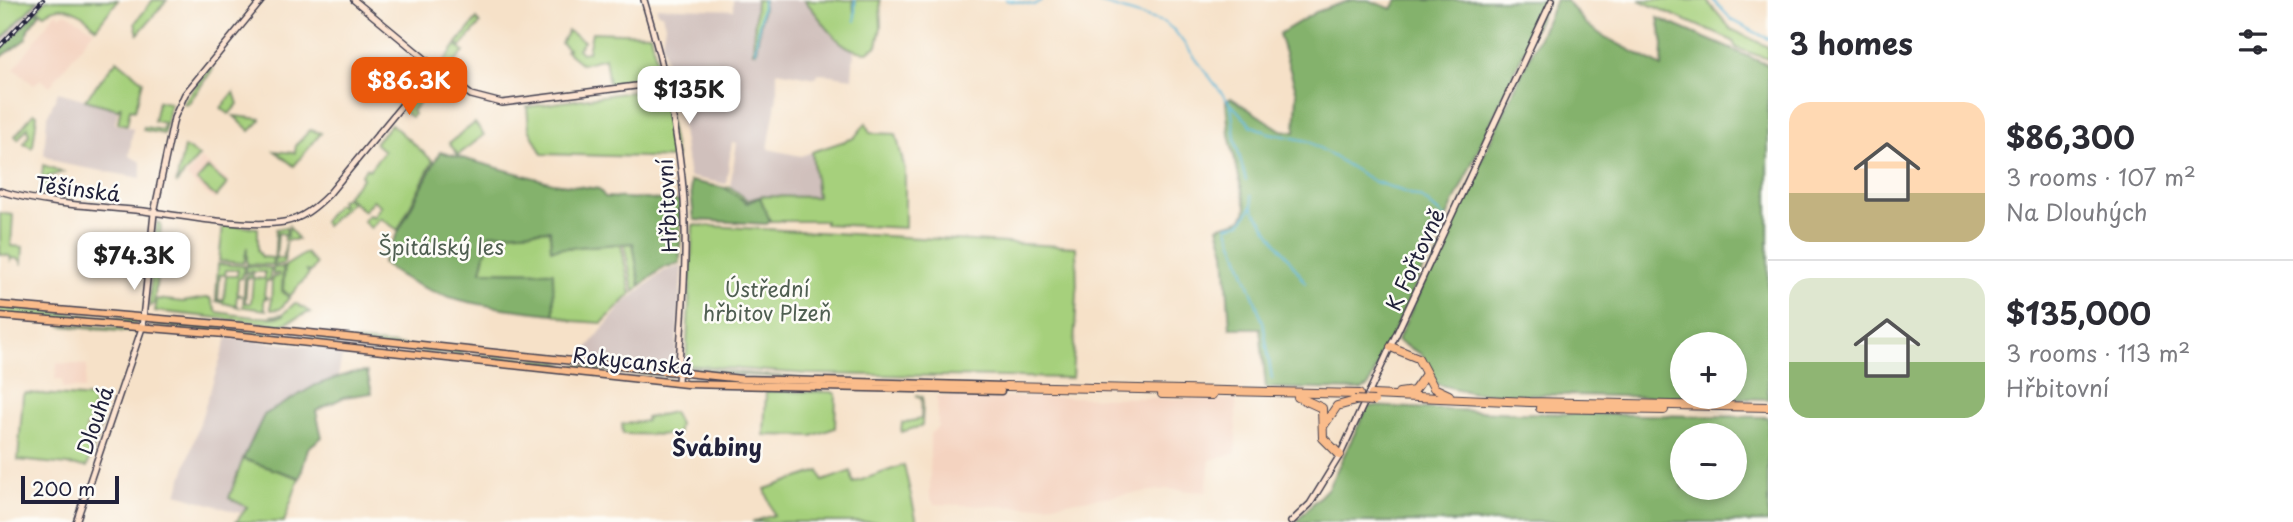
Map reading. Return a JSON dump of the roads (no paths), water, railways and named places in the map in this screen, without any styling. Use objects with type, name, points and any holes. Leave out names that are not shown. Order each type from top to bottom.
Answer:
[{"type":"highway","points":[[1391,347],[1418,358],[1434,388],[1443,394],[1476,400]]},
{"type":"highway","points":[[1373,398],[1414,391],[1426,374]]},
{"type":"highway","name":"Rokycanská","points":[[1003,388],[1264,391]]},
{"type":"highway","points":[[1264,391],[1297,397],[1322,408],[1322,435],[1327,445],[1340,455]]},
{"type":"highway","points":[[1264,391],[1357,399]]},
{"type":"highway","points":[[1297,397],[1768,410]]},
{"type":"highway","points":[[1373,398],[1570,409],[1768,410]]},
{"type":"highway","points":[[1322,435],[1333,409],[1357,399]]},
{"type":"main road","name":"Rokycanská","points":[[0,305],[144,317],[761,381],[1003,388]]},
{"type":"main road","name":"Rokycanská","points":[[0,316],[270,338],[678,383],[1003,388]]},
{"type":"street","name":"Dlouhá","points":[[76,522],[142,328],[154,213],[169,139],[180,103],[262,0]]},
{"type":"street","points":[[354,0],[432,68],[471,94],[502,103],[667,82]]},
{"type":"street","name":"Hřbitovní","points":[[645,0],[667,82],[680,160],[685,223],[678,383]]},
{"type":"street","name":"K Fořtovně","points":[[1291,522],[1310,504],[1340,455],[1552,0]]},
{"type":"street","name":"Těšínská","points":[[0,191],[33,200],[268,223],[303,216],[329,194],[432,68]]},
{"type":"waterway","points":[[755,51],[763,0]]},
{"type":"waterway","points":[[855,0],[855,21]]},
{"type":"waterway","points":[[1006,0],[1034,5],[1042,0]]},
{"type":"waterway","points":[[1089,0],[1163,22],[1174,30],[1227,100],[1252,126],[1269,133],[1308,141],[1373,181],[1422,198],[1446,219]]},
{"type":"waterway","points":[[1713,0],[1732,20],[1768,39]]},
{"type":"waterway","points":[[1231,104],[1235,139],[1246,181]]},
{"type":"waterway","points":[[1251,196],[1253,209],[1306,283]]},
{"type":"waterway","points":[[1252,206],[1241,223],[1227,226],[1263,322],[1272,379]]},
{"type":"railway","points":[[0,46],[43,0]]},
{"type":"district","name":"Švábiny","points":[[717,446]]},
{"type":"park label","name":"Špitálský les","points":[[441,246]]},
{"type":"park label","name":"Ústřední hřbitov Plzeň","points":[[767,300]]}]
